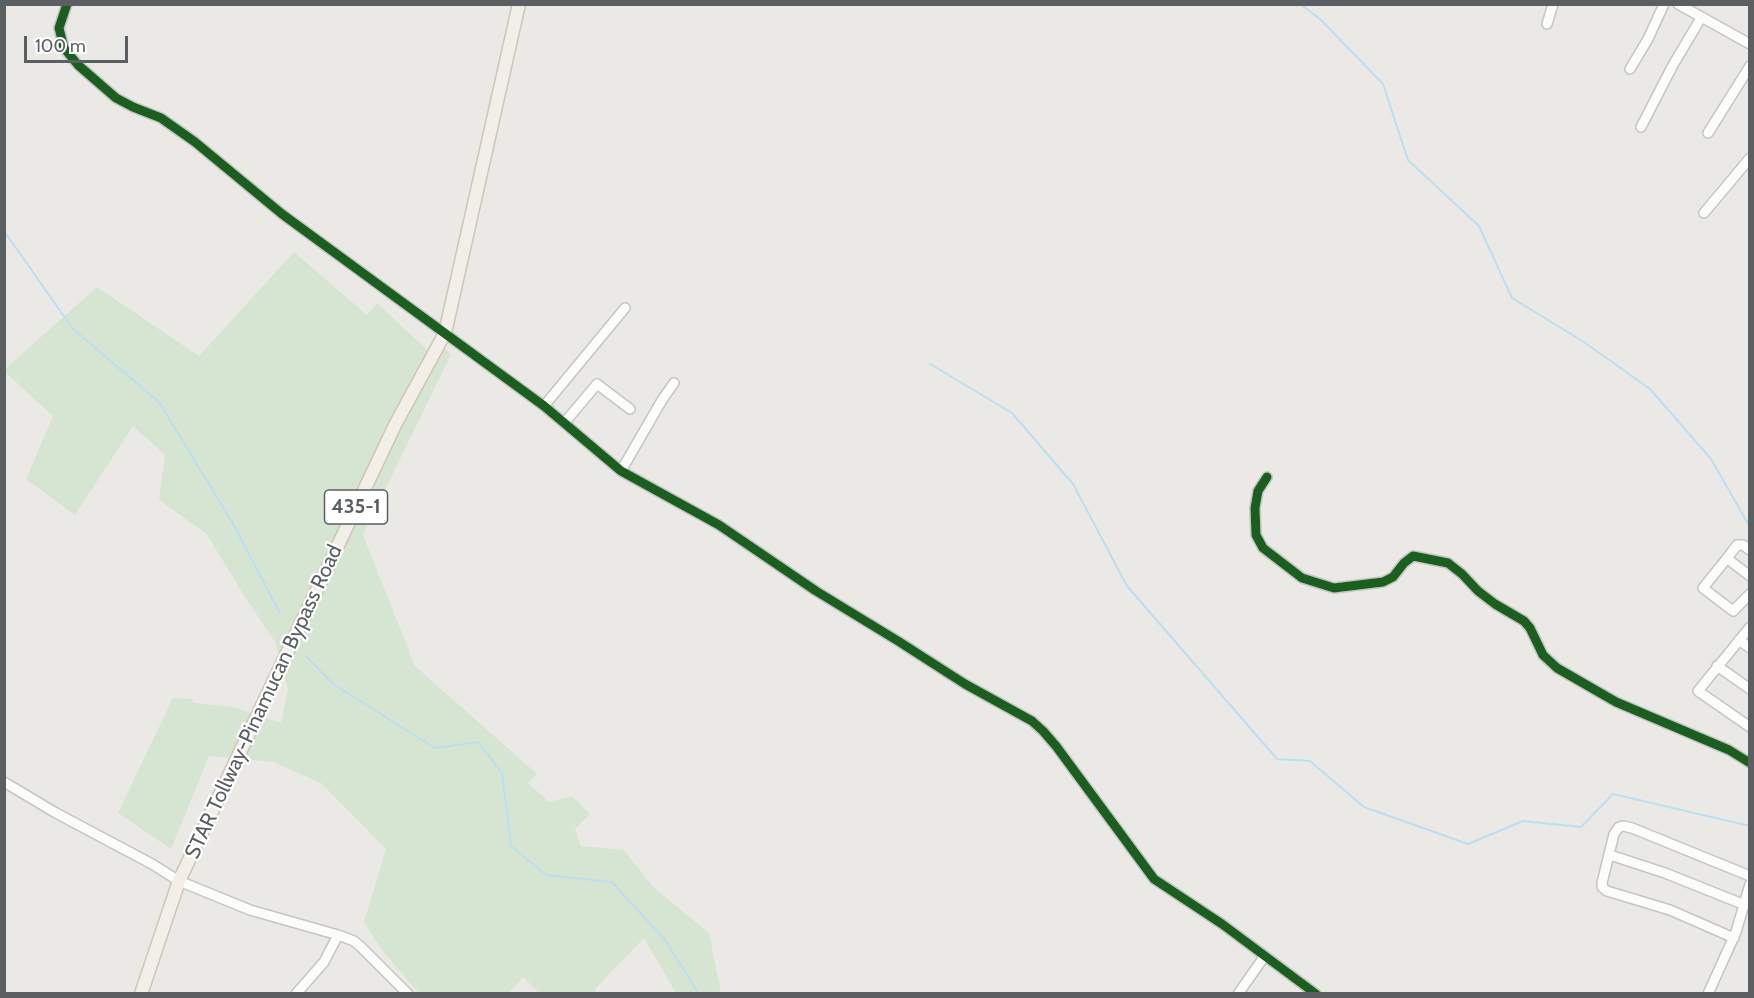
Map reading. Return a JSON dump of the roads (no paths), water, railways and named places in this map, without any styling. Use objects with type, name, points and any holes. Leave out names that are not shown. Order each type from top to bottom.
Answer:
[{"type":"main road","name":"STAR Tollway-Pinamucan Bypass Road","points":[[141,993],[179,881],[390,435],[445,333],[519,4]]},
{"type":"street","points":[[67,4],[59,28],[61,41],[69,56],[95,81],[125,104],[154,114],[169,123],[220,160],[282,214],[544,406],[621,471],[712,521],[816,591],[965,684],[1032,721],[1056,746],[1154,879],[1317,993]]},
{"type":"street","points":[[1547,24],[1553,4]]},
{"type":"street","points":[[1630,69],[1648,39],[1664,4]]},
{"type":"street","points":[[1678,4],[1749,44]]},
{"type":"street","points":[[1641,127],[1672,65],[1701,18]]},
{"type":"street","points":[[1708,133],[1749,66]]},
{"type":"street","points":[[1704,213],[1749,158]]},
{"type":"street","points":[[544,406],[625,308]]},
{"type":"street","points":[[621,471],[674,382]]},
{"type":"street","points":[[565,422],[597,384],[630,408]]},
{"type":"street","points":[[1267,477],[1258,490],[1255,508],[1256,535],[1263,548],[1302,578],[1334,588],[1383,582],[1393,577],[1413,556],[1448,563],[1495,604],[1524,621],[1530,628],[1543,655],[1557,668],[1616,702],[1730,750],[1749,763]]},
{"type":"street","points":[[1749,550],[1737,544],[1702,588],[1733,611],[1749,594]]},
{"type":"street","points":[[1728,557],[1749,576]]},
{"type":"street","points":[[1749,627],[1698,691],[1749,727]]},
{"type":"street","points":[[1739,640],[1749,648]]},
{"type":"street","points":[[1717,666],[1749,688]]},
{"type":"street","points":[[4,782],[179,881],[250,910],[338,935],[361,946],[408,993]]},
{"type":"street","points":[[1734,938],[1670,910],[1607,891],[1602,887],[1602,883],[1616,829],[1623,826],[1749,876]]},
{"type":"street","points":[[1610,855],[1665,873],[1745,905]]},
{"type":"street","points":[[1707,993],[1734,938],[1745,924],[1745,905],[1749,884]]},
{"type":"street","points":[[296,993],[324,962],[338,935]]},
{"type":"street","points":[[1238,993],[1264,957]]},
{"type":"waterway","points":[[1300,4],[1320,19],[1383,84],[1408,160],[1479,226],[1512,298],[1584,342],[1650,389],[1711,459],[1750,527]]},
{"type":"waterway","points":[[4,231],[73,329],[159,402],[232,522],[280,613]]},
{"type":"waterway","points":[[930,364],[1012,413],[1073,484],[1127,586],[1277,759],[1310,761],[1364,807],[1468,844],[1523,821],[1581,827],[1613,794],[1750,826]]},
{"type":"waterway","points":[[306,656],[333,684],[435,748],[478,742],[502,773],[511,846],[546,875],[612,882],[665,940],[699,994]]}]
